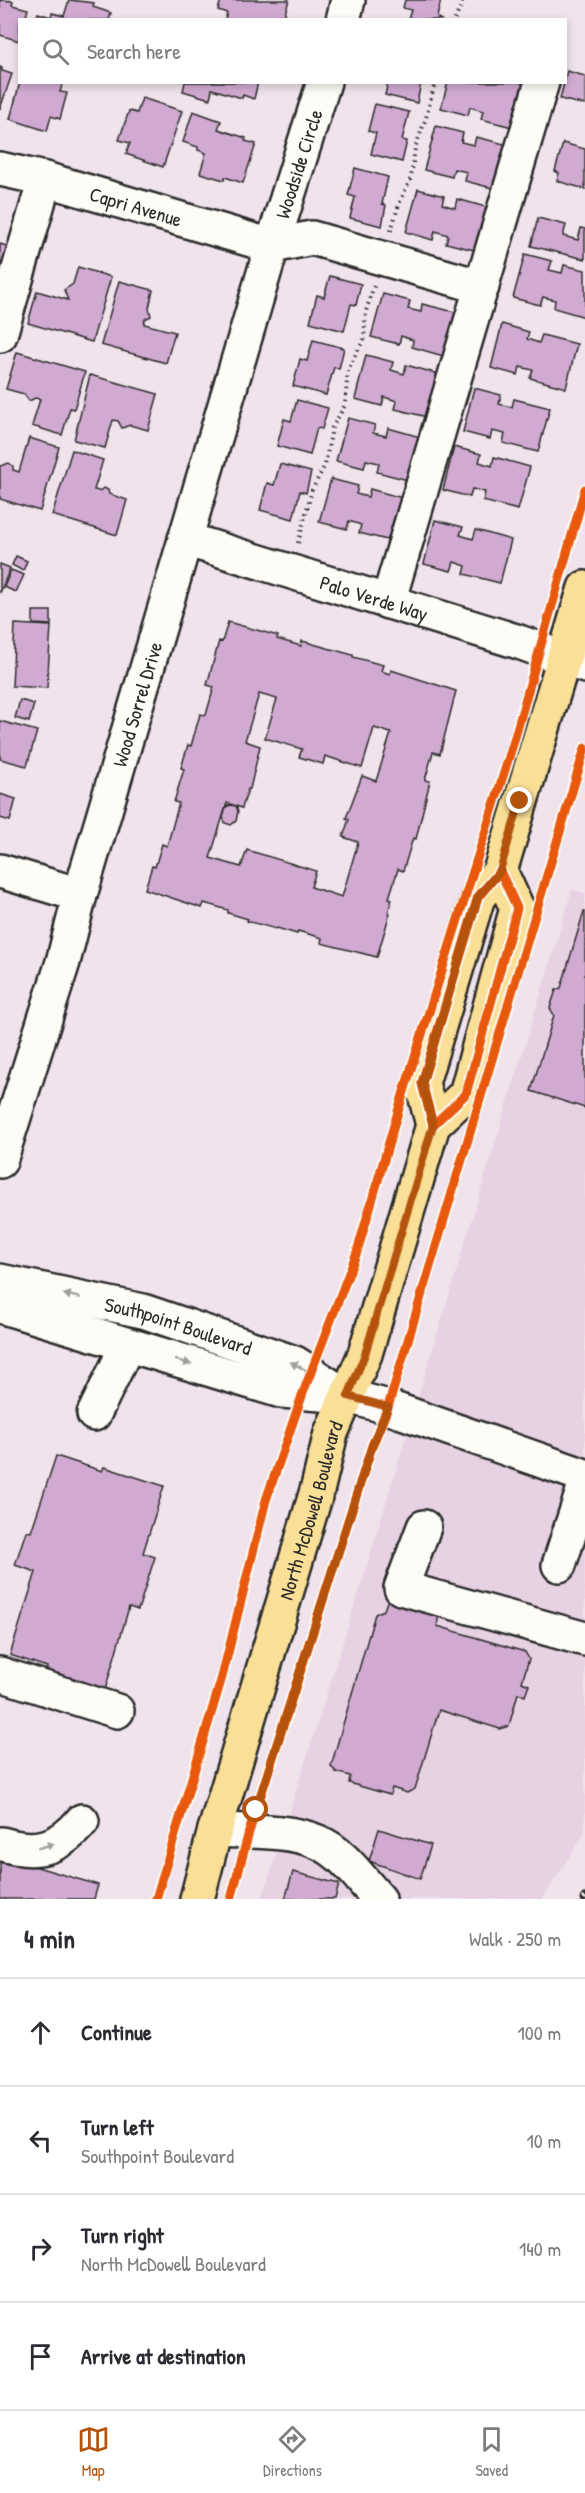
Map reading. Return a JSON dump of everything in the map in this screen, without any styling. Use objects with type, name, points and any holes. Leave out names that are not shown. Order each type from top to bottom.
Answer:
[{"type":"main road","points":[[500,871],[517,908],[466,1094],[433,1125],[422,1083],[478,897],[500,871],[574,662],[585,588]]},
{"type":"main road","name":"North McDowell Boulevard","points":[[198,1899],[215,1830],[318,1487],[331,1433],[365,1354],[433,1125]]},
{"type":"street","points":[[344,18],[348,0]]},
{"type":"street","name":"Woodside Circle","points":[[272,246],[323,84]]},
{"type":"street","points":[[388,602],[541,84]]},
{"type":"street","name":"Capri Avenue","points":[[0,169],[45,178],[272,246]]},
{"type":"street","points":[[0,335],[45,178]]},
{"type":"street","points":[[272,246],[312,238],[482,287]]},
{"type":"street","name":"Wood Sorrel Drive","points":[[0,1161],[63,962],[80,896],[272,246]]},
{"type":"street","name":"Palo Verde Way","points":[[185,539],[519,642],[574,662]]},
{"type":"street","points":[[0,871],[80,896]]},
{"type":"street","name":"Southpoint Boulevard","points":[[0,1281],[154,1315],[295,1363],[348,1396]]},
{"type":"street","name":"Southpoint Boulevard","points":[[0,1306],[281,1391],[348,1396],[405,1412],[585,1476]]},
{"type":"street","points":[[94,1414],[127,1346]]},
{"type":"street","points":[[560,1565],[585,1485]]},
{"type":"street","points":[[424,1527],[401,1588],[585,1639]]},
{"type":"street","points":[[0,1674],[117,1711]]},
{"type":"street","points":[[2,1844],[22,1850],[46,1848],[69,1837],[82,1821]]},
{"type":"street","points":[[215,1830],[291,1835],[319,1842],[343,1859],[379,1899]]},
{"type":"path","points":[[456,18],[463,0]]},
{"type":"path","points":[[390,235],[399,204],[411,178],[415,148],[434,84]]},
{"type":"path","points":[[298,544],[312,490],[325,465],[332,428],[345,405],[348,369],[364,339],[366,311],[375,285]]},
{"type":"shaded area","points":[[572,890],[585,893],[585,1833],[542,1899],[262,1899],[364,1575]]},
{"type":"building","points":[[0,0],[13,1],[12,5],[28,9],[26,18],[18,18],[18,41],[0,35]]},
{"type":"building","points":[[69,0],[94,3],[93,7],[111,13],[110,18],[37,18],[38,13],[51,17],[52,13],[64,16]]},
{"type":"building","points":[[221,0],[289,0],[284,17],[286,18],[226,18],[227,13],[218,10]]},
{"type":"building","points":[[405,0],[441,0],[438,18],[409,18],[411,10],[403,8]]},
{"type":"building","points":[[0,67],[2,71],[12,74],[0,109]]},
{"type":"building","points":[[567,71],[585,76],[585,105],[560,99],[564,84],[567,84]]},
{"type":"building","points":[[19,84],[62,84],[60,92],[67,93],[60,119],[51,116],[47,131],[10,119]]},
{"type":"building","points":[[185,84],[258,84],[254,99],[243,95],[242,98],[212,89],[210,99],[183,91]]},
{"type":"building","points":[[388,84],[421,84],[417,103],[385,95]]},
{"type":"building","points":[[447,84],[528,85],[516,128],[481,119],[483,111],[470,107],[468,115],[441,108]]},
{"type":"building","points":[[142,98],[182,111],[163,167],[126,154],[130,143],[119,140],[129,111],[137,113]]},
{"type":"building","points":[[375,104],[409,112],[402,140],[407,141],[402,162],[371,154],[376,133],[368,131]]},
{"type":"building","points":[[193,111],[221,121],[218,129],[246,138],[245,141],[256,144],[243,183],[200,173],[206,153],[198,150],[198,147],[183,142]]},
{"type":"building","points":[[436,126],[463,133],[461,142],[474,145],[476,137],[512,146],[500,190],[465,181],[467,172],[454,169],[452,177],[424,170]]},
{"type":"building","points":[[563,143],[585,149],[585,189],[557,181],[559,173],[555,171]]},
{"type":"building","points":[[355,168],[388,177],[382,204],[386,205],[382,226],[350,218],[355,197],[348,195]]},
{"type":"building","points":[[418,189],[444,196],[442,204],[455,208],[457,199],[493,209],[482,252],[446,243],[448,235],[435,231],[433,240],[406,232]]},
{"type":"building","points":[[538,218],[566,225],[563,236],[578,240],[581,228],[585,229],[585,259],[531,246]]},
{"type":"building","points":[[0,244],[7,246],[0,272]]},
{"type":"building","points":[[525,254],[552,261],[549,270],[562,273],[564,265],[585,270],[585,317],[554,308],[555,300],[543,297],[540,305],[513,298]]},
{"type":"building","points":[[78,267],[111,277],[92,342],[28,323],[37,291],[68,300],[64,290],[73,284]]},
{"type":"building","points":[[330,276],[361,284],[356,305],[351,304],[344,331],[310,322],[317,295],[324,297]]},
{"type":"building","points":[[119,281],[153,290],[149,308],[151,316],[145,319],[144,324],[175,332],[166,363],[101,345]]},
{"type":"building","points":[[383,294],[410,301],[408,309],[421,312],[422,304],[459,313],[447,357],[412,347],[413,340],[401,336],[399,344],[371,337]]},
{"type":"building","points":[[502,324],[529,332],[527,339],[539,343],[542,335],[577,344],[566,388],[530,378],[533,370],[520,367],[518,375],[491,368]]},
{"type":"building","points":[[313,340],[344,348],[339,369],[334,367],[326,395],[293,386],[300,359],[307,361]]},
{"type":"building","points":[[17,352],[85,372],[74,409],[70,408],[62,435],[32,426],[40,399],[35,398],[29,401],[24,394],[6,389]]},
{"type":"building","points":[[366,355],[393,362],[391,370],[404,374],[406,365],[442,375],[431,418],[395,409],[397,401],[384,397],[382,406],[355,399]]},
{"type":"building","points":[[90,375],[158,394],[148,430],[130,425],[122,428],[118,421],[113,420],[105,448],[74,440]]},
{"type":"building","points":[[474,388],[501,395],[499,404],[512,407],[514,399],[550,408],[538,452],[503,443],[505,434],[492,431],[490,439],[463,432]]},
{"type":"building","points":[[297,400],[328,408],[322,429],[317,428],[310,455],[277,446],[284,419],[291,421]]},
{"type":"building","points":[[348,418],[375,425],[373,433],[386,436],[388,428],[424,438],[412,481],[377,472],[379,463],[366,460],[364,468],[336,461]]},
{"type":"building","points":[[29,438],[59,447],[40,511],[0,499],[0,466],[9,463],[13,466],[13,470],[19,472]]},
{"type":"building","points":[[454,447],[481,454],[479,462],[492,466],[494,457],[530,467],[518,510],[483,501],[485,492],[472,489],[470,497],[443,490]]},
{"type":"building","points":[[72,450],[103,460],[94,490],[99,491],[104,488],[109,494],[127,500],[117,535],[52,515]]},
{"type":"building","points":[[280,464],[311,472],[306,493],[300,491],[293,519],[260,510],[267,483],[274,485]]},
{"type":"building","points":[[331,479],[358,486],[356,494],[368,497],[370,489],[406,499],[395,542],[359,533],[361,525],[349,521],[347,529],[319,522]]},
{"type":"building","points":[[435,520],[463,527],[460,535],[473,539],[476,530],[511,540],[500,583],[464,574],[466,566],[454,562],[451,571],[424,564]]},
{"type":"building","points":[[16,556],[27,561],[23,571],[12,565]]},
{"type":"building","points":[[0,564],[10,568],[0,593]]},
{"type":"building","points":[[11,570],[24,575],[16,592],[4,587]]},
{"type":"building","points":[[33,611],[51,611],[51,625],[33,624]]},
{"type":"building","points":[[228,622],[278,636],[277,639],[301,646],[302,641],[353,655],[353,657],[383,665],[381,671],[390,674],[391,670],[456,691],[440,754],[433,752],[425,780],[430,781],[416,839],[413,838],[403,871],[398,869],[389,898],[392,899],[388,913],[390,913],[377,957],[321,943],[322,938],[298,931],[297,934],[247,921],[248,919],[228,913],[228,910],[204,903],[202,908],[145,889],[162,844],[167,846],[179,803],[174,802],[184,769],[181,768],[188,745],[191,746],[200,714],[206,715],[214,687],[207,685],[219,641],[222,642]],"holes":[[[259,694],[277,699],[265,738],[302,749],[299,757],[323,764],[325,756],[362,768],[374,728],[391,733],[376,781],[362,776],[346,818],[349,819],[343,837],[358,842],[342,897],[311,887],[316,871],[247,850],[241,867],[210,858],[227,803],[242,808],[248,789],[250,789],[260,746],[245,741]]]},
{"type":"building","points":[[15,624],[51,626],[47,688],[12,686]]},
{"type":"building","points":[[20,700],[34,704],[29,722],[15,718]]},
{"type":"building","points":[[0,721],[37,731],[27,766],[0,759]]},
{"type":"building","points":[[0,794],[16,799],[10,821],[0,818]]},
{"type":"building","points":[[236,806],[238,811],[236,821],[231,825],[225,823],[223,817],[226,807]]},
{"type":"building","points":[[584,911],[585,1108],[531,1091],[554,1015],[550,1008],[556,990],[561,988]]},
{"type":"building","points":[[56,1456],[102,1471],[104,1467],[164,1486],[143,1553],[155,1557],[138,1610],[129,1607],[105,1690],[46,1671],[47,1667],[10,1655],[36,1572],[15,1565],[26,1531],[31,1532]]},
{"type":"building","points":[[388,1599],[439,1614],[437,1626],[525,1652],[529,1659],[522,1682],[529,1685],[525,1696],[518,1693],[509,1726],[500,1729],[439,1710],[415,1789],[407,1793],[392,1788],[390,1795],[349,1783],[350,1776],[336,1772],[331,1766],[375,1614],[384,1610]]},
{"type":"building","points":[[379,1829],[431,1845],[420,1879],[369,1861]]},
{"type":"building","points":[[0,1856],[98,1885],[94,1899],[0,1899]]},
{"type":"building","points":[[293,1872],[339,1884],[335,1899],[285,1899]]},
{"type":"cycle path","points":[[156,1899],[222,1677],[266,1500],[303,1393],[357,1252],[402,1098],[513,744],[585,489]]},
{"type":"cycle path","points":[[231,1899],[249,1832],[372,1446],[388,1407],[585,748]]},
{"type":"cycle path","points":[[500,871],[517,908],[466,1094],[433,1125],[422,1083],[478,897],[500,871]]},
{"type":"route","points":[[256,1810],[372,1446],[388,1407],[348,1396],[365,1354],[433,1125],[422,1083],[478,897],[500,871],[520,801]]}]
